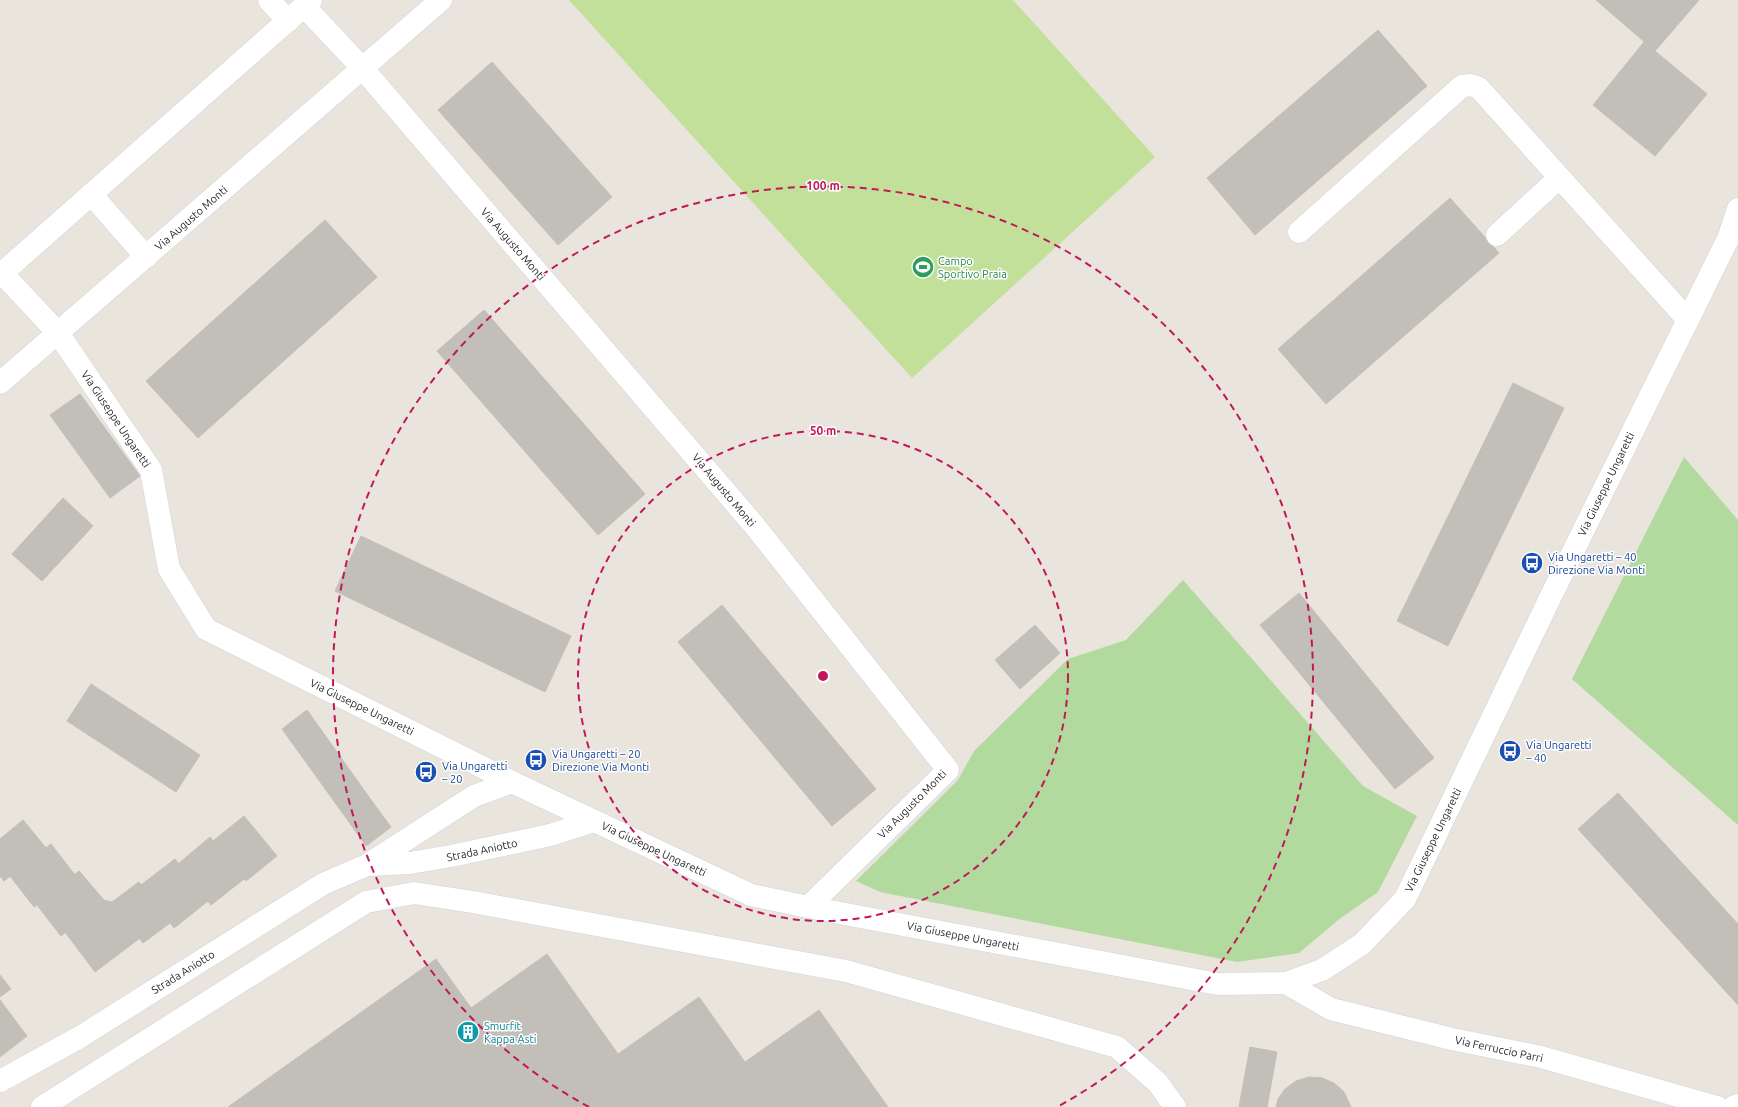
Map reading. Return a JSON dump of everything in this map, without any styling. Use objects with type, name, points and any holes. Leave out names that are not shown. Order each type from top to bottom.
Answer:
[{"type":"street","points":[[269,0],[288,21]]},
{"type":"street","name":"Via Augusto Monti","points":[[0,383],[441,0]]},
{"type":"street","name":"Via Augusto Monti","points":[[1,274],[308,3],[754,525],[948,770],[808,907]]},
{"type":"street","points":[[1300,232],[1462,86],[1470,85],[1479,88],[1688,320]]},
{"type":"street","points":[[1497,235],[1559,178]]},
{"type":"street","name":"Via Augusto Monti","points":[[91,194],[146,257]]},
{"type":"street","name":"Via Giuseppe Ungaretti","points":[[1,274],[58,333],[151,470],[169,569],[206,629],[512,782],[751,895],[1218,984],[1286,983],[1322,970],[1362,944],[1405,899],[1550,598],[1728,239],[1738,209]]},
{"type":"street","name":"Strada Aniotto","points":[[0,1081],[80,1037],[323,884],[367,865],[474,796],[512,782]]},
{"type":"street","name":"Strada Aniotto","points":[[367,865],[410,864],[550,836],[594,821]]},
{"type":"street","points":[[42,1107],[366,902],[414,893],[473,902],[846,971],[1116,1047],[1158,1083],[1175,1107]]},
{"type":"street","name":"Via Ferruccio Parri","points":[[1286,983],[1331,1009],[1452,1039],[1541,1057],[1717,1107]]},
{"type":"street","points":[[1733,1107],[1738,1105]]},
{"type":"green space","name":"Campo Sportivo Praia","points":[[569,0],[1013,0],[1155,157],[912,378]]},
{"type":"green space","points":[[1684,457],[1738,520],[1738,825],[1572,679]]},
{"type":"green space","points":[[1183,580],[1363,786],[1417,816],[1378,892],[1338,920],[1299,953],[1237,962],[880,892],[856,881],[958,780],[974,751],[1068,659],[1126,640]]},
{"type":"building","points":[[1596,0],[1699,0],[1655,51]]},
{"type":"building","points":[[1378,30],[1427,86],[1255,235],[1207,178]]},
{"type":"building","points":[[1644,42],[1707,94],[1655,156],[1593,105]]},
{"type":"building","points":[[492,62],[612,197],[558,245],[438,110]]},
{"type":"building","points":[[1450,198],[1499,253],[1326,404],[1278,349]]},
{"type":"building","points":[[325,220],[377,277],[198,438],[146,381]]},
{"type":"building","points":[[484,310],[645,494],[598,535],[437,351]]},
{"type":"building","points":[[1513,383],[1564,408],[1448,646],[1397,621]]},
{"type":"building","points":[[80,394],[140,476],[110,498],[50,415]]},
{"type":"building","points":[[63,498],[93,526],[42,581],[12,554]]},
{"type":"building","points":[[361,536],[571,636],[545,692],[335,591]]},
{"type":"building","points":[[1299,593],[1434,758],[1395,789],[1260,625]]},
{"type":"building","points":[[722,605],[876,789],[832,826],[678,642]]},
{"type":"building","points":[[1035,625],[1060,653],[1020,689],[995,660]]},
{"type":"building","points":[[91,684],[200,755],[176,792],[67,721]]},
{"type":"building","points":[[307,710],[374,804],[349,822],[282,729]]},
{"type":"building","points":[[1618,793],[1738,924],[1738,1005],[1578,829]]},
{"type":"building","points":[[374,804],[391,827],[366,846],[349,822]]},
{"type":"building","points":[[244,816],[277,856],[246,881],[213,841]]},
{"type":"building","points":[[23,820],[46,848],[4,881],[0,876],[0,839]]},
{"type":"building","points":[[210,837],[244,879],[211,905],[178,864]]},
{"type":"building","points":[[51,844],[75,875],[34,907],[10,876]]},
{"type":"building","points":[[175,859],[208,901],[174,928],[141,885]]},
{"type":"building","points":[[79,871],[104,900],[61,936],[37,905]]},
{"type":"building","points":[[139,882],[170,923],[143,943],[112,902]]},
{"type":"building","points":[[104,900],[112,902],[140,938],[95,972],[65,932]]},
{"type":"building","name":"Smurfit Kappa Asti","points":[[547,954],[618,1054],[699,997],[745,1062],[819,1010],[888,1107],[228,1107],[436,959],[471,1008]]},
{"type":"building","points":[[0,975],[11,989],[0,997]]},
{"type":"building","points":[[0,1000],[27,1036],[0,1057]]},
{"type":"building","points":[[1250,1047],[1277,1052],[1267,1107],[1239,1107]]},
{"type":"building","points":[[1309,1077],[1322,1078],[1334,1083],[1344,1092],[1351,1107],[1276,1107],[1278,1099],[1285,1089],[1296,1081]]},
{"type":"place","name":"Campo Sportivo Praia","points":[[923,267]]},
{"type":"place","name":"Via Ungaretti – 40 Direzione Via Monti","points":[[1532,563]]},
{"type":"place","name":"Via Ungaretti – 40","points":[[1510,751]]},
{"type":"place","name":"Via Ungaretti – 20 Direzione Via Monti","points":[[536,760]]},
{"type":"place","name":"Via Ungaretti – 20","points":[[426,772]]},
{"type":"place","name":"Smurfit Kappa Asti","points":[[468,1032]]}]
